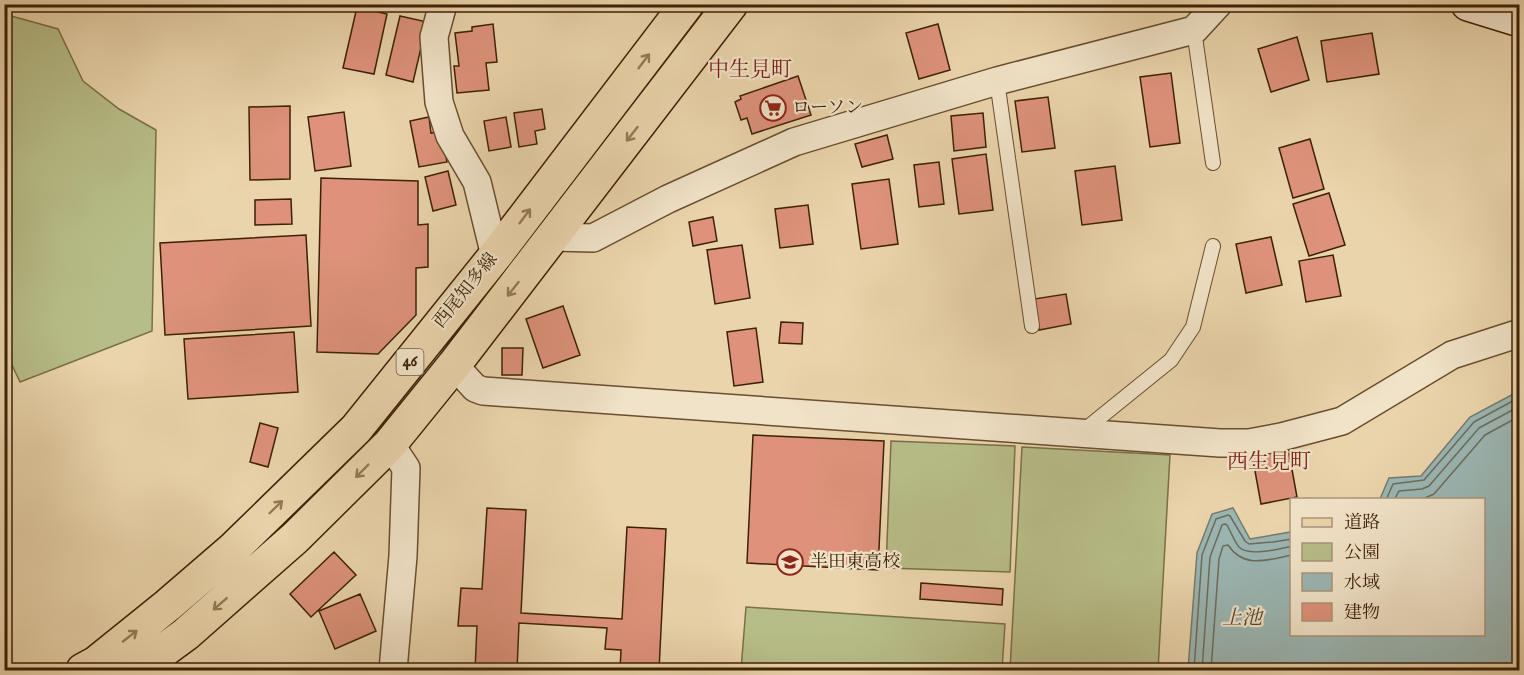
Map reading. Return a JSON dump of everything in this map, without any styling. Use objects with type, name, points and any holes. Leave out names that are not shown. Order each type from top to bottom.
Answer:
[{"type":"main road","name":"西尾知多線","points":[[83,670],[96,663],[168,605],[233,549],[356,429],[495,256],[687,4]]},
{"type":"main road","name":"西尾知多線","points":[[137,670],[186,634],[295,538],[390,444],[454,365],[731,4]]},
{"type":"main road","points":[[1468,4],[1520,20]]},
{"type":"street","points":[[443,4],[434,37],[439,102],[450,136],[477,182],[495,256]]},
{"type":"street","points":[[553,237],[593,238],[668,199],[794,142],[997,81],[1194,30],[1218,4]]},
{"type":"street","points":[[454,365],[475,388],[483,391],[1080,434],[1249,443],[1342,421],[1452,355],[1520,333]]},
{"type":"street","points":[[390,444],[406,468],[403,556],[393,670]]},
{"type":"lane","points":[[1194,30],[1213,163]]},
{"type":"lane","points":[[997,81],[1032,326]]},
{"type":"lane","points":[[1080,434],[1171,360],[1193,327],[1213,246]]},
{"type":"green space","points":[[4,14],[58,29],[83,81],[119,109],[156,130],[152,331],[20,382],[4,348]]},
{"type":"green space","points":[[891,441],[1015,446],[1010,572],[886,568]]},
{"type":"green space","points":[[1022,447],[1170,455],[1158,670],[1010,670]]},
{"type":"green space","points":[[746,607],[1005,624],[1002,670],[741,670]]},
{"type":"water","name":"上池","points":[[1519,391],[1519,670],[1188,670],[1197,553],[1212,514],[1233,508],[1250,539],[1290,532],[1290,636],[1485,636],[1485,498],[1380,498],[1389,478],[1421,476],[1470,417]]},
{"type":"building","points":[[378,4],[404,4],[402,11]]},
{"type":"building","points":[[357,7],[387,14],[374,74],[343,68]]},
{"type":"building","points":[[400,16],[427,22],[413,82],[386,75]]},
{"type":"building","points":[[493,24],[497,62],[486,63],[489,90],[457,93],[454,66],[459,66],[455,33],[472,31],[472,27]]},
{"type":"building","points":[[938,24],[950,70],[919,79],[906,33]]},
{"type":"building","points":[[1372,33],[1379,74],[1327,82],[1321,41]]},
{"type":"building","points":[[1297,37],[1309,80],[1271,92],[1258,49]]},
{"type":"building","points":[[1171,73],[1180,143],[1150,147],[1140,77]]},
{"type":"building","name":"ローソン","points":[[798,76],[811,115],[752,134],[747,118],[741,120],[735,102],[741,99],[740,96]]},
{"type":"building","points":[[1048,97],[1055,148],[1022,152],[1015,101]]},
{"type":"building","points":[[290,106],[290,179],[250,180],[249,107]]},
{"type":"building","points":[[542,109],[545,129],[535,131],[537,144],[519,147],[514,113]]},
{"type":"building","points":[[344,112],[351,166],[315,171],[308,117]]},
{"type":"building","points":[[983,113],[986,147],[954,151],[951,116]]},
{"type":"building","points":[[429,117],[431,133],[441,131],[447,162],[419,167],[410,121]]},
{"type":"building","points":[[506,117],[511,147],[489,151],[484,121]]},
{"type":"building","points":[[887,135],[893,159],[862,167],[855,144]]},
{"type":"building","points":[[1310,139],[1324,189],[1293,198],[1279,148]]},
{"type":"building","points":[[986,154],[993,210],[959,214],[952,159]]},
{"type":"building","points":[[939,162],[944,204],[919,207],[914,165]]},
{"type":"building","points":[[1115,166],[1122,220],[1082,225],[1075,171]]},
{"type":"building","points":[[448,171],[456,205],[433,211],[425,177]]},
{"type":"building","points":[[321,178],[418,181],[418,225],[428,224],[428,267],[416,268],[416,315],[378,354],[317,352]]},
{"type":"building","points":[[889,179],[898,244],[861,249],[852,184]]},
{"type":"building","points":[[1329,193],[1345,245],[1309,256],[1293,204]]},
{"type":"building","points":[[291,199],[292,224],[255,225],[255,200]]},
{"type":"building","points":[[808,205],[813,244],[780,248],[775,209]]},
{"type":"building","points":[[713,217],[717,241],[693,246],[689,222]]},
{"type":"building","points":[[306,235],[311,326],[165,335],[160,243]]},
{"type":"building","points":[[1271,237],[1282,285],[1246,293],[1236,244]]},
{"type":"building","points":[[742,245],[750,298],[715,304],[707,250]]},
{"type":"building","points":[[1333,255],[1341,296],[1306,302],[1299,261]]},
{"type":"building","points":[[1066,294],[1071,324],[1039,330],[1034,299]]},
{"type":"building","points":[[563,306],[580,355],[543,368],[526,319]]},
{"type":"building","points":[[781,322],[803,323],[802,344],[779,343]]},
{"type":"building","points":[[756,328],[763,382],[734,386],[727,332]]},
{"type":"building","points":[[294,332],[298,392],[188,399],[184,339]]},
{"type":"building","points":[[502,348],[523,348],[522,375],[502,375]]},
{"type":"building","points":[[260,423],[278,428],[268,467],[250,462]]},
{"type":"building","points":[[753,435],[884,441],[878,570],[747,563]]},
{"type":"building","points":[[1287,442],[1297,497],[1261,504],[1251,449]]},
{"type":"building","points":[[487,508],[526,510],[521,613],[622,619],[627,527],[666,529],[659,670],[620,670],[621,650],[605,649],[607,628],[519,623],[517,670],[475,670],[477,626],[458,626],[461,588],[482,589]]},
{"type":"building","points":[[334,552],[356,575],[311,617],[290,594]]},
{"type":"building","points":[[921,583],[1003,589],[1002,605],[920,599]]},
{"type":"building","points":[[360,594],[376,631],[335,649],[319,611]]},
{"type":"place","name":"ローソン","points":[[773,108]]},
{"type":"place","name":"半田東高校","points":[[790,562]]},
{"type":"district","name":"中生見町","points":[[750,70]]},
{"type":"district","name":"西生見町","points":[[1269,462]]}]
